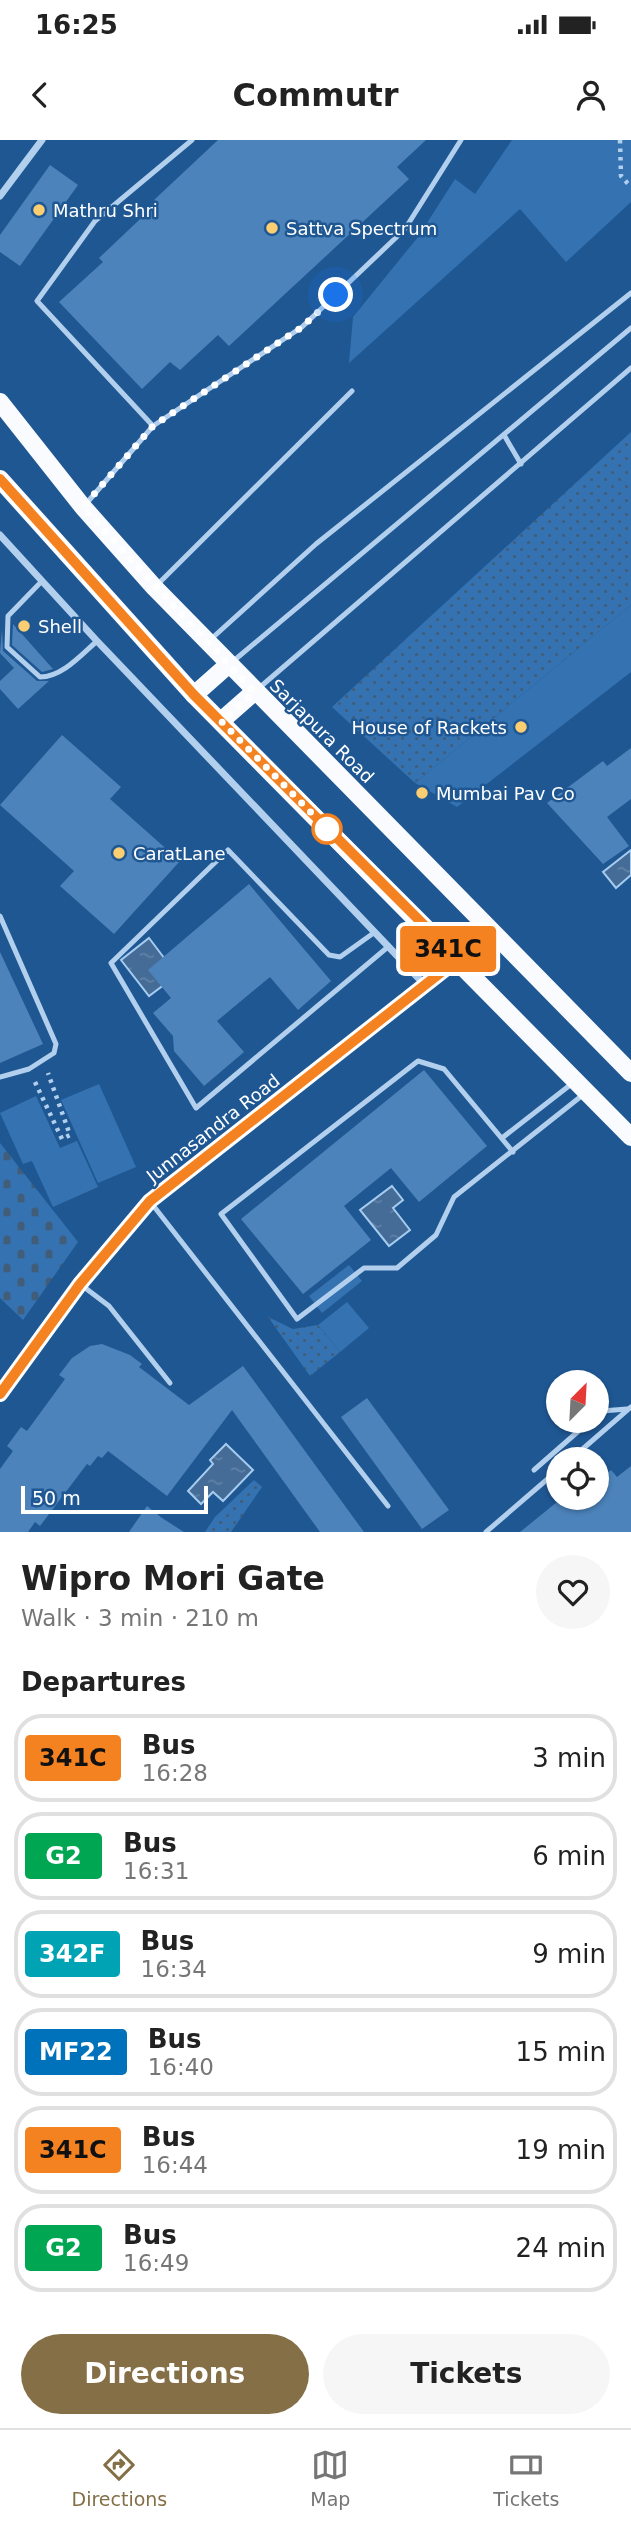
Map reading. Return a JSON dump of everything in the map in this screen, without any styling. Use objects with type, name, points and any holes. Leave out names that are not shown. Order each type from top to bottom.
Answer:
[{"type":"main road","name":"Sarjapura Road","points":[[0,402],[83,507],[154,587],[254,692],[631,1073]]},
{"type":"main road","points":[[0,479],[194,695],[458,959],[631,1137]]},
{"type":"main road","points":[[194,695],[229,664]]},
{"type":"main road","points":[[221,721],[254,692]]},
{"type":"street","points":[[0,196],[42,140]]},
{"type":"street","points":[[0,535],[41,582],[425,985]]},
{"type":"street","name":"Junnasandra Road","points":[[0,1394],[80,1284],[150,1201],[458,959]]},
{"type":"lane","points":[[153,426],[37,301],[95,221],[192,140]]},
{"type":"lane","points":[[83,507],[153,426],[302,327],[405,229],[461,140]]},
{"type":"lane","points":[[208,642],[316,544],[631,293]]},
{"type":"lane","points":[[229,664],[631,328]]},
{"type":"lane","points":[[254,692],[631,368]]},
{"type":"lane","points":[[154,587],[352,391]]},
{"type":"lane","points":[[503,435],[521,464]]},
{"type":"lane","points":[[41,582],[8,616],[7,647],[40,677],[48,677],[67,667],[97,641]]},
{"type":"lane","points":[[375,932],[340,957],[329,955],[228,850],[111,963],[196,1108],[389,946]]},
{"type":"lane","points":[[0,916],[56,1044],[54,1053],[43,1061],[29,1069],[0,1077]]},
{"type":"lane","points":[[513,1152],[444,1069],[418,1060],[221,1214],[297,1319],[364,1268],[397,1268],[436,1235],[454,1197],[513,1152],[581,1086]]},
{"type":"lane","points":[[502,1138],[581,1086]]},
{"type":"lane","points":[[150,1201],[388,1506]]},
{"type":"lane","points":[[80,1284],[109,1306],[170,1383]]},
{"type":"lane","points":[[609,1410],[630,1408]]},
{"type":"lane","points":[[585,1447],[630,1408]]},
{"type":"lane","points":[[534,1470],[576,1433]]},
{"type":"lane","points":[[486,1532],[546,1480]]},
{"type":"path","points":[[620,140],[621,176],[631,187]]},
{"type":"path","points":[[29,1069],[62,1139],[70,1135],[43,1061]]},
{"type":"green space","points":[[512,140],[631,140],[631,202],[566,262],[520,209],[349,363],[353,317],[418,237],[455,179],[475,194]]},
{"type":"green space","points":[[631,432],[631,605],[415,783],[332,707]]},
{"type":"green space","name":"House of Rackets","points":[[631,605],[631,672],[457,807],[415,783]]},
{"type":"green space","points":[[99,1084],[136,1167],[98,1183],[61,1100]]},
{"type":"green space","points":[[36,1096],[60,1148],[77,1141],[98,1187],[53,1207],[32,1161],[23,1164],[0,1113]]},
{"type":"green space","points":[[0,1143],[78,1242],[23,1320],[0,1298]]},
{"type":"green space","points":[[349,1265],[362,1281],[322,1313],[309,1296]]},
{"type":"green space","points":[[347,1302],[369,1328],[340,1352],[318,1325]]},
{"type":"green space","points":[[268,1317],[293,1329],[318,1325],[340,1352],[310,1376]]},
{"type":"green space","points":[[254,1480],[262,1487],[231,1532],[205,1532],[215,1517]]},
{"type":"water","points":[[631,850],[631,875],[616,888],[603,872]]},
{"type":"water","points":[[149,938],[177,975],[149,996],[121,960]]},
{"type":"water","points":[[392,1186],[403,1200],[393,1208],[410,1230],[389,1246],[360,1210]]},
{"type":"water","points":[[226,1444],[253,1470],[223,1501],[213,1492],[201,1504],[188,1491],[213,1464],[210,1460]]},
{"type":"building","points":[[218,140],[426,140],[397,167],[409,179],[229,346],[218,335],[180,370],[170,362],[142,389],[59,302],[103,262],[99,258],[157,203],[154,200]]},
{"type":"building","name":"Mathru Shri","points":[[50,165],[78,185],[20,266],[0,252],[0,235]]},
{"type":"building","points":[[13,624],[53,669],[42,672],[12,645]]},
{"type":"building","points":[[2,630],[3,651],[37,681],[49,681],[18,709],[0,689],[0,681],[14,668],[0,653]]},
{"type":"building","points":[[62,735],[121,787],[110,799],[180,861],[114,934],[60,886],[74,871],[0,805]]},
{"type":"building","points":[[631,748],[631,799],[607,817],[629,846],[603,864],[547,803],[603,761],[607,766]]},
{"type":"building","points":[[249,884],[331,981],[298,1010],[270,977],[217,1021],[244,1052],[204,1086],[174,1051],[173,1036],[153,1013],[171,998],[148,970]]},
{"type":"building","points":[[0,952],[43,1044],[0,1063]]},
{"type":"building","points":[[424,1070],[487,1146],[419,1202],[391,1168],[344,1206],[371,1240],[303,1294],[241,1219]]},
{"type":"building","points":[[102,1344],[130,1355],[142,1364],[139,1367],[189,1405],[243,1366],[364,1532],[320,1532],[232,1410],[167,1496],[108,1451],[102,1458],[98,1456],[90,1466],[87,1464],[40,1526],[35,1522],[28,1532],[0,1532],[0,1469],[13,1451],[7,1446],[21,1427],[27,1431],[65,1379],[59,1375],[72,1358],[90,1346]]},
{"type":"building","points":[[367,1398],[449,1510],[422,1529],[341,1417]]},
{"type":"building","points":[[631,1466],[631,1532],[520,1532],[547,1510],[609,1510],[609,1472],[611,1470],[617,1477]]},
{"type":"building","points":[[147,1506],[162,1518],[184,1532],[129,1532]]},
{"type":"bus line","name":"341C","points":[[0,479],[194,695],[458,959],[150,1201],[80,1284],[0,1394]]},
{"type":"place","name":"Mathru Shri","points":[[39,210]]},
{"type":"place","name":"Sattva Spectrum","points":[[272,228]]},
{"type":"place","name":"Shell","points":[[24,626]]},
{"type":"place","name":"House of Rackets","points":[[521,727]]},
{"type":"place","name":"Mumbai Pav Co","points":[[422,793]]},
{"type":"place","name":"CaratLane","points":[[119,853]]},
{"type":"route","points":[[327,829],[332,834],[221,721],[254,692],[154,587],[83,507],[153,426],[302,327],[336,295]]}]
